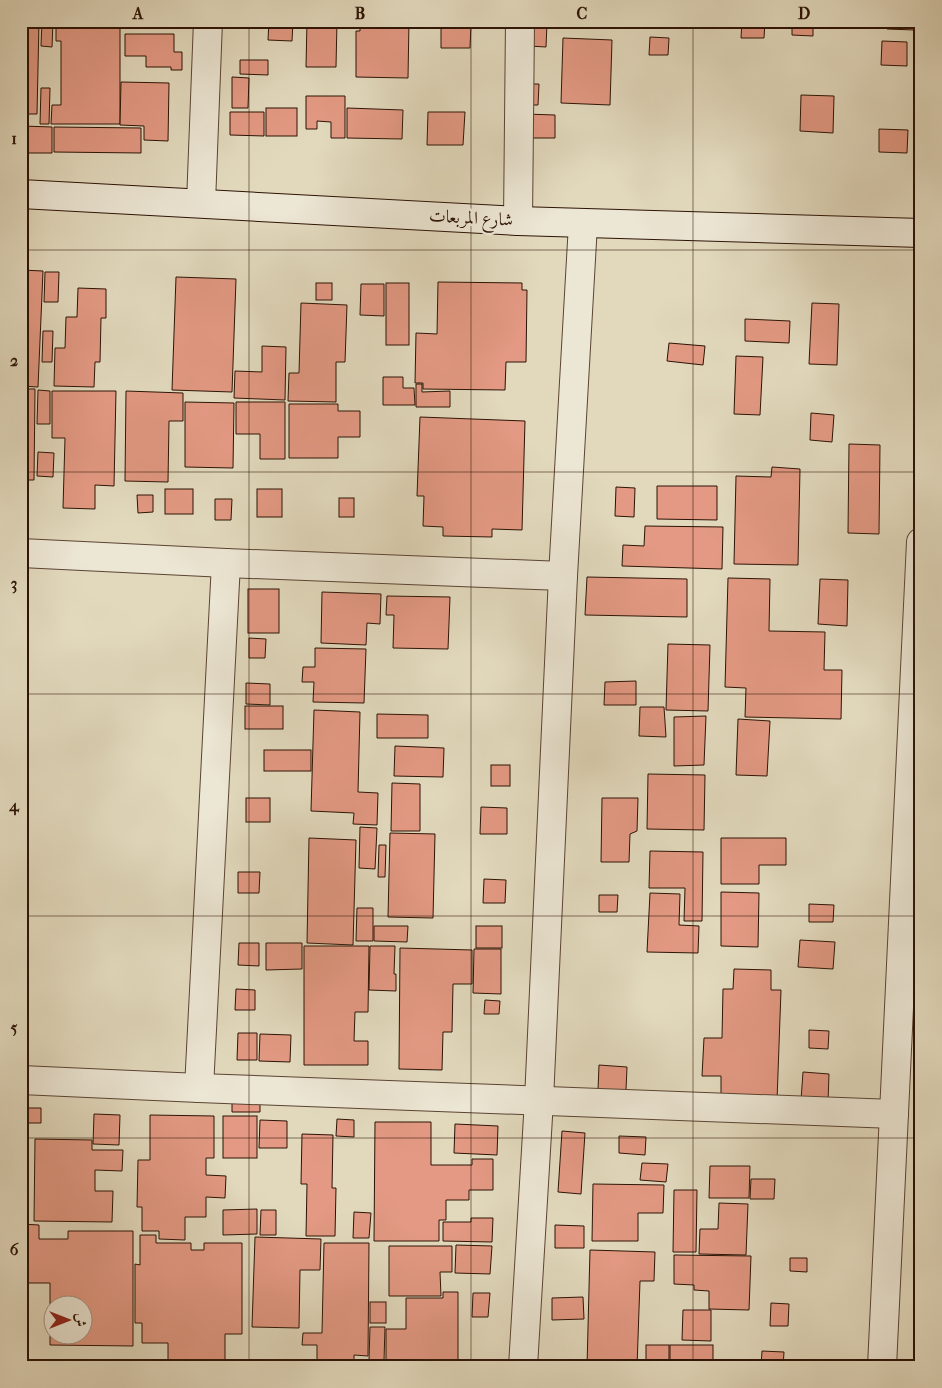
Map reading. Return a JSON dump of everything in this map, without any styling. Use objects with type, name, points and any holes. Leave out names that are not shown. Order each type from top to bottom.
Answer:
[{"type":"street","points":[[201,203],[208,21]]},
{"type":"street","points":[[518,221],[520,21]]},
{"type":"street","name":"شارع المربعات","points":[[21,194],[583,224],[921,233]]},
{"type":"street","points":[[523,1367],[563,576],[583,224]]},
{"type":"street","points":[[882,1367],[894,1114],[915,802],[921,542]]},
{"type":"street","points":[[21,553],[563,576]]},
{"type":"street","points":[[199,1088],[226,563]]},
{"type":"street","points":[[21,1080],[894,1114]]},
{"type":"building","points":[[21,21],[39,21],[37,114],[21,114]]},
{"type":"building","points":[[42,21],[53,21],[52,47],[41,46]]},
{"type":"building","points":[[56,21],[120,21],[120,124],[51,124],[52,105],[61,105],[61,41],[56,41]]},
{"type":"building","points":[[269,21],[293,21],[292,41],[268,40]]},
{"type":"building","points":[[307,21],[337,21],[336,67],[306,67]]},
{"type":"building","points":[[360,21],[409,21],[408,78],[356,77],[356,31],[360,31]]},
{"type":"building","points":[[573,21],[608,21],[608,24],[572,23]]},
{"type":"building","points":[[653,21],[708,21],[708,26],[653,24]]},
{"type":"building","points":[[742,21],[765,21],[764,38],[741,38]]},
{"type":"building","points":[[792,21],[813,21],[813,36],[792,35]]},
{"type":"building","points":[[887,21],[915,21],[914,30],[887,29]]},
{"type":"building","points":[[529,22],[547,23],[546,47],[529,46]]},
{"type":"building","points":[[441,23],[471,24],[470,48],[441,48]]},
{"type":"building","points":[[125,34],[174,34],[174,52],[182,52],[182,70],[171,70],[171,67],[146,67],[146,56],[125,56]]},
{"type":"building","points":[[650,37],[669,38],[668,55],[649,55]]},
{"type":"building","points":[[563,38],[612,40],[610,105],[561,103]]},
{"type":"building","points":[[882,41],[907,42],[907,66],[881,65]]},
{"type":"building","points":[[240,60],[268,60],[268,75],[240,74]]},
{"type":"building","points":[[232,77],[249,78],[248,108],[232,108]]},
{"type":"building","points":[[121,82],[169,83],[168,141],[144,140],[144,126],[120,125]]},
{"type":"building","points":[[522,84],[539,84],[538,105],[521,105]]},
{"type":"building","points":[[41,88],[50,88],[49,124],[40,124]]},
{"type":"building","points":[[801,95],[834,96],[833,133],[800,131]]},
{"type":"building","points":[[306,96],[345,96],[345,138],[331,138],[331,122],[317,121],[317,129],[306,129]]},
{"type":"building","points":[[266,108],[297,108],[297,136],[266,136]]},
{"type":"building","points":[[347,108],[403,110],[402,139],[347,138]]},
{"type":"building","points":[[230,112],[264,112],[264,136],[230,135]]},
{"type":"building","points":[[428,112],[465,112],[463,145],[427,145]]},
{"type":"building","points":[[525,114],[555,115],[555,138],[524,138]]},
{"type":"building","points":[[22,126],[52,127],[52,153],[22,153]]},
{"type":"building","points":[[54,127],[141,128],[141,153],[54,152]]},
{"type":"building","points":[[879,129],[908,130],[907,153],[879,152]]},
{"type":"building","points":[[21,270],[43,271],[38,387],[21,386]]},
{"type":"building","points":[[45,272],[59,272],[58,302],[44,302]]},
{"type":"building","points":[[176,277],[236,279],[232,392],[172,390]]},
{"type":"building","points":[[438,282],[522,283],[522,290],[527,290],[526,362],[506,362],[505,390],[423,389],[423,383],[415,383],[416,333],[437,334]]},
{"type":"building","points":[[316,283],[332,283],[332,300],[316,300]]},
{"type":"building","points":[[386,283],[409,283],[409,345],[386,345]]},
{"type":"building","points":[[361,284],[384,284],[384,316],[360,315]]},
{"type":"building","points":[[78,288],[106,289],[106,318],[101,318],[100,362],[95,362],[94,387],[54,386],[55,348],[65,348],[66,317],[77,317]]},
{"type":"building","points":[[301,303],[347,305],[345,362],[336,362],[336,402],[288,401],[289,373],[299,373]]},
{"type":"building","points":[[812,303],[839,304],[837,365],[809,364]]},
{"type":"building","points":[[745,319],[790,321],[789,343],[745,341]]},
{"type":"building","points":[[43,331],[53,331],[52,362],[42,362]]},
{"type":"building","points":[[669,343],[705,346],[703,365],[667,361]]},
{"type":"building","points":[[262,346],[286,347],[285,400],[234,398],[235,371],[262,372]]},
{"type":"building","points":[[736,356],[763,357],[760,415],[734,414]]},
{"type":"building","points":[[383,377],[403,377],[403,388],[414,388],[415,405],[383,405]]},
{"type":"building","points":[[416,384],[422,384],[422,392],[450,391],[450,407],[416,407]]},
{"type":"building","points":[[21,389],[35,389],[34,480],[21,480]]},
{"type":"building","points":[[38,390],[50,391],[50,424],[37,424]]},
{"type":"building","points":[[52,391],[116,391],[114,486],[95,485],[95,509],[63,508],[65,438],[52,438]]},
{"type":"building","points":[[126,391],[183,393],[183,421],[169,421],[168,482],[125,481]]},
{"type":"building","points":[[185,402],[234,403],[233,468],[185,467]]},
{"type":"building","points":[[236,402],[285,402],[285,459],[260,459],[260,434],[236,434]]},
{"type":"building","points":[[289,404],[338,404],[338,411],[360,411],[360,437],[338,437],[338,458],[289,458]]},
{"type":"building","points":[[811,413],[834,415],[832,442],[810,440]]},
{"type":"building","points":[[420,417],[525,421],[522,530],[492,529],[492,537],[443,536],[443,527],[423,526],[424,496],[417,496]]},
{"type":"building","points":[[849,444],[880,445],[879,534],[848,533]]},
{"type":"building","points":[[38,452],[54,453],[53,477],[37,476]]},
{"type":"building","points":[[772,467],[800,469],[798,565],[734,564],[736,476],[771,477]]},
{"type":"building","points":[[657,486],[717,486],[717,520],[657,519]]},
{"type":"building","points":[[616,487],[635,488],[634,517],[615,516]]},
{"type":"building","points":[[165,489],[193,489],[193,514],[165,514]]},
{"type":"building","points":[[257,489],[282,489],[282,517],[257,517]]},
{"type":"building","points":[[137,495],[153,495],[153,512],[138,513]]},
{"type":"building","points":[[339,498],[354,498],[354,517],[339,517]]},
{"type":"building","points":[[215,499],[232,499],[231,520],[215,520]]},
{"type":"building","points":[[645,526],[723,527],[722,569],[622,566],[623,545],[644,546]]},
{"type":"building","points":[[587,577],[687,579],[687,617],[585,615]]},
{"type":"building","points":[[728,578],[770,579],[769,631],[825,632],[824,670],[842,670],[841,719],[745,717],[746,688],[725,687]]},
{"type":"building","points":[[820,579],[848,580],[847,626],[818,624]]},
{"type":"building","points":[[248,589],[279,589],[279,633],[248,633]]},
{"type":"building","points":[[322,592],[381,594],[380,624],[367,623],[366,645],[321,643]]},
{"type":"building","points":[[387,596],[450,597],[448,649],[393,648],[394,615],[386,615]]},
{"type":"building","points":[[249,638],[266,639],[265,658],[249,658]]},
{"type":"building","points":[[668,644],[710,645],[708,711],[666,710]]},
{"type":"building","points":[[315,648],[366,649],[364,703],[313,702],[314,682],[302,682],[303,667],[315,667]]},
{"type":"building","points":[[636,681],[636,705],[604,705],[605,682]]},
{"type":"building","points":[[246,683],[270,684],[270,705],[246,704]]},
{"type":"building","points":[[245,706],[283,706],[283,729],[245,729]]},
{"type":"building","points":[[640,707],[664,707],[666,737],[639,736]]},
{"type":"building","points":[[314,710],[360,712],[358,792],[378,793],[377,825],[353,824],[354,813],[311,811]]},
{"type":"building","points":[[377,714],[428,715],[428,738],[377,738]]},
{"type":"building","points":[[706,716],[704,765],[674,766],[674,717]]},
{"type":"building","points":[[738,719],[770,721],[767,776],[736,775]]},
{"type":"building","points":[[395,746],[444,748],[443,777],[394,776]]},
{"type":"building","points":[[264,750],[311,750],[311,771],[264,771]]},
{"type":"building","points":[[491,765],[510,765],[510,786],[491,786]]},
{"type":"building","points":[[648,774],[705,775],[704,830],[647,829]]},
{"type":"building","points":[[392,783],[420,784],[420,831],[391,831]]},
{"type":"building","points":[[246,798],[270,798],[270,822],[246,822]]},
{"type":"building","points":[[602,798],[638,798],[637,831],[630,834],[629,862],[601,862]]},
{"type":"building","points":[[481,807],[507,808],[507,834],[480,834]]},
{"type":"building","points":[[360,827],[377,828],[375,869],[359,868]]},
{"type":"building","points":[[390,833],[435,834],[433,918],[388,917]]},
{"type":"building","points":[[309,838],[356,840],[353,945],[307,943]]},
{"type":"building","points":[[721,838],[786,838],[786,865],[759,865],[759,884],[721,884]]},
{"type":"building","points":[[379,845],[386,845],[385,877],[378,877]]},
{"type":"building","points":[[650,851],[703,852],[702,921],[684,921],[685,888],[649,888]]},
{"type":"building","points":[[238,872],[260,872],[259,893],[238,893]]},
{"type":"building","points":[[484,879],[506,880],[505,903],[483,903]]},
{"type":"building","points":[[721,892],[759,893],[758,947],[721,946]]},
{"type":"building","points":[[650,893],[680,894],[679,925],[699,926],[698,953],[647,952]]},
{"type":"building","points":[[599,895],[618,895],[617,912],[599,912]]},
{"type":"building","points":[[809,904],[834,905],[833,922],[809,922]]},
{"type":"building","points":[[357,908],[373,908],[373,941],[356,941]]},
{"type":"building","points":[[374,926],[408,926],[407,942],[374,941]]},
{"type":"building","points":[[476,926],[502,926],[502,948],[476,948]]},
{"type":"building","points":[[800,940],[835,942],[833,969],[798,967]]},
{"type":"building","points":[[239,943],[259,943],[259,966],[238,965]]},
{"type":"building","points":[[266,943],[302,943],[302,969],[266,970]]},
{"type":"building","points":[[304,946],[369,946],[368,1012],[355,1012],[354,1041],[368,1041],[368,1065],[304,1065]]},
{"type":"building","points":[[370,946],[395,946],[394,974],[396,974],[396,991],[369,990]]},
{"type":"building","points":[[400,948],[472,950],[472,984],[453,984],[452,1032],[443,1032],[442,1070],[399,1069]]},
{"type":"building","points":[[474,949],[501,949],[501,994],[473,993]]},
{"type":"building","points":[[734,969],[771,970],[771,990],[781,990],[777,1101],[721,1099],[721,1076],[702,1076],[704,1038],[722,1038],[723,989],[733,989]]},
{"type":"building","points":[[236,989],[255,990],[255,1010],[235,1010]]},
{"type":"building","points":[[485,1000],[500,1001],[499,1014],[484,1014]]},
{"type":"building","points":[[809,1030],[829,1031],[828,1049],[809,1048]]},
{"type":"building","points":[[238,1033],[257,1033],[257,1060],[237,1060]]},
{"type":"building","points":[[260,1034],[291,1035],[290,1062],[259,1061]]},
{"type":"building","points":[[599,1065],[627,1067],[626,1090],[598,1090]]},
{"type":"building","points":[[803,1072],[829,1074],[828,1102],[801,1100]]},
{"type":"building","points":[[232,1099],[260,1100],[260,1112],[232,1112]]},
{"type":"building","points":[[21,1107],[23,1107],[23,1170],[21,1170]]},
{"type":"building","points":[[26,1108],[41,1108],[41,1123],[25,1123]]},
{"type":"building","points":[[94,1114],[120,1115],[119,1145],[93,1144]]},
{"type":"building","points":[[150,1115],[214,1116],[214,1158],[206,1158],[206,1175],[226,1176],[225,1198],[206,1197],[206,1217],[185,1217],[185,1240],[159,1239],[159,1231],[142,1231],[142,1207],[137,1207],[138,1160],[150,1160]]},
{"type":"building","points":[[223,1116],[257,1116],[257,1158],[223,1158]]},
{"type":"building","points":[[337,1119],[354,1120],[354,1137],[336,1136]]},
{"type":"building","points":[[260,1120],[287,1121],[287,1148],[259,1148]]},
{"type":"building","points":[[375,1122],[431,1122],[431,1165],[472,1165],[472,1159],[493,1159],[493,1190],[469,1190],[469,1200],[446,1200],[446,1220],[439,1220],[439,1241],[374,1241]]},
{"type":"building","points":[[455,1124],[498,1126],[497,1155],[454,1153]]},
{"type":"building","points":[[562,1131],[585,1133],[581,1194],[558,1192]]},
{"type":"building","points":[[302,1134],[333,1135],[332,1188],[336,1188],[335,1236],[306,1236],[307,1184],[301,1184]]},
{"type":"building","points":[[619,1136],[646,1137],[645,1155],[619,1153]]},
{"type":"building","points":[[35,1139],[92,1140],[92,1150],[123,1150],[122,1171],[95,1170],[95,1191],[113,1191],[112,1222],[34,1221]]},
{"type":"building","points":[[642,1163],[668,1164],[666,1182],[640,1180]]},
{"type":"building","points":[[710,1166],[750,1166],[749,1198],[709,1198]]},
{"type":"building","points":[[751,1179],[775,1179],[774,1199],[750,1199]]},
{"type":"building","points":[[593,1184],[664,1185],[663,1213],[638,1213],[638,1241],[592,1241]]},
{"type":"building","points":[[674,1190],[697,1190],[696,1252],[673,1252]]},
{"type":"building","points":[[719,1203],[748,1204],[746,1255],[699,1254],[700,1229],[718,1229]]},
{"type":"building","points":[[257,1209],[257,1234],[223,1235],[223,1210]]},
{"type":"building","points":[[261,1210],[276,1210],[276,1235],[260,1235]]},
{"type":"building","points":[[354,1212],[371,1213],[369,1238],[353,1238]]},
{"type":"building","points":[[471,1218],[493,1218],[492,1242],[443,1241],[443,1222],[471,1222]]},
{"type":"building","points":[[21,1224],[39,1225],[39,1239],[68,1239],[68,1231],[133,1231],[133,1346],[92,1346],[92,1296],[50,1296],[50,1283],[21,1283]]},
{"type":"building","points":[[555,1225],[584,1226],[584,1248],[555,1248]]},
{"type":"building","points":[[140,1235],[156,1235],[156,1243],[191,1243],[191,1250],[204,1250],[204,1243],[242,1243],[242,1334],[225,1334],[225,1360],[168,1360],[168,1343],[142,1343],[142,1323],[135,1323],[135,1264],[140,1265]]},
{"type":"building","points":[[255,1237],[321,1239],[320,1270],[300,1270],[299,1328],[252,1327]]},
{"type":"building","points":[[324,1243],[369,1243],[368,1356],[354,1355],[354,1364],[317,1364],[317,1345],[302,1345],[303,1333],[322,1333]]},
{"type":"building","points":[[456,1245],[492,1246],[490,1274],[455,1273]]},
{"type":"building","points":[[389,1246],[452,1246],[452,1272],[440,1272],[441,1296],[389,1296]]},
{"type":"building","points":[[590,1250],[655,1252],[654,1281],[640,1281],[637,1367],[587,1367]]},
{"type":"building","points":[[674,1255],[751,1256],[749,1310],[709,1309],[709,1291],[694,1290],[694,1285],[674,1284]]},
{"type":"building","points":[[790,1258],[807,1258],[807,1272],[790,1271]]},
{"type":"building","points":[[443,1292],[458,1292],[458,1360],[437,1360],[437,1364],[386,1364],[386,1329],[406,1329],[406,1298],[443,1298]]},
{"type":"building","points":[[473,1293],[490,1293],[488,1317],[472,1317]]},
{"type":"building","points":[[583,1297],[584,1319],[552,1320],[552,1298]]},
{"type":"building","points":[[370,1302],[386,1302],[386,1323],[370,1323]]},
{"type":"building","points":[[771,1303],[789,1304],[788,1326],[770,1326]]},
{"type":"building","points":[[683,1310],[711,1310],[711,1341],[682,1340]]},
{"type":"building","points":[[370,1327],[385,1327],[384,1361],[369,1360]]},
{"type":"building","points":[[646,1345],[669,1345],[669,1367],[646,1367]]},
{"type":"building","points":[[670,1345],[713,1345],[713,1367],[670,1367]]},
{"type":"building","points":[[762,1351],[784,1352],[783,1367],[761,1367]]}]
